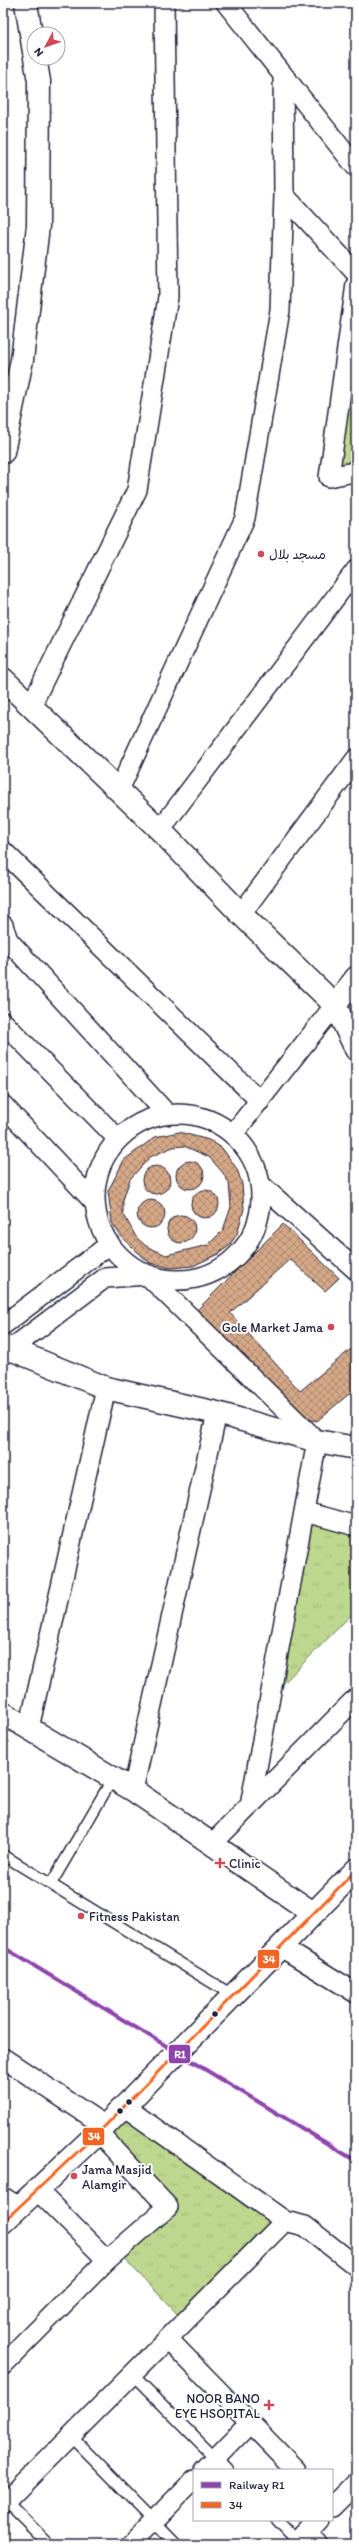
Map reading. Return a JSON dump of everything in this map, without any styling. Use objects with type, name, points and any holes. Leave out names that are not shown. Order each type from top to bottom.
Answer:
[{"type":"street","points":[[26,3],[30,26]]},
{"type":"street","points":[[31,706],[137,490],[168,297],[164,3]]},
{"type":"street","points":[[226,3],[356,167]]},
{"type":"street","points":[[3,452],[22,360],[38,226],[39,81],[36,66]]},
{"type":"street","points":[[119,790],[245,518],[280,310],[284,195],[283,75]]},
{"type":"street","points":[[284,195],[356,273]]},
{"type":"street","points":[[356,284],[330,477],[354,472],[356,469]]},
{"type":"street","points":[[160,830],[356,570]]},
{"type":"street","points":[[3,680],[160,830],[241,914],[335,1005],[356,1049]]},
{"type":"street","points":[[241,914],[356,759]]},
{"type":"street","points":[[3,851],[260,1101]]},
{"type":"street","points":[[5,937],[166,1113]]},
{"type":"street","points":[[234,1134],[356,978]]},
{"type":"street","points":[[3,1022],[117,1138]]},
{"type":"street","points":[[3,1105],[94,1202]]},
{"type":"street","points":[[5,1350],[105,1278],[148,1275],[178,1281],[206,1276],[225,1267],[246,1247],[259,1220],[261,1185],[252,1157],[234,1134],[218,1123],[195,1114],[166,1113],[144,1120],[117,1138],[104,1156],[95,1184],[94,1202],[101,1231],[119,1257],[148,1275],[317,1441]]},
{"type":"street","points":[[261,1185],[356,1270]]},
{"type":"street","points":[[3,1325],[110,1244]]},
{"type":"street","points":[[5,1350],[106,1388],[217,1413],[317,1441],[356,1448]]},
{"type":"street","points":[[29,1728],[106,1388]]},
{"type":"street","points":[[133,1790],[217,1413]]},
{"type":"street","points":[[250,1806],[317,1441]]},
{"type":"street","points":[[304,1512],[356,1526]]},
{"type":"street","points":[[212,1844],[356,1698]]},
{"type":"street","points":[[3,1713],[133,1790],[313,1913]]},
{"type":"street","points":[[3,2222],[11,2202],[37,2190],[102,2130],[356,1870]]},
{"type":"street","points":[[280,1947],[356,1993]]},
{"type":"street","points":[[3,2058],[102,2130],[168,2207],[107,2260],[3,2365]]},
{"type":"street","points":[[125,2106],[285,2221],[305,2226],[356,2266]]},
{"type":"street","points":[[37,2190],[107,2260]]},
{"type":"street","points":[[4,2503],[285,2221]]},
{"type":"street","points":[[168,2339],[295,2469]]},
{"type":"street","points":[[216,2466],[250,2423]]},
{"type":"street","points":[[131,2544],[193,2481]]},
{"type":"street","points":[[333,2506],[356,2483]]},
{"type":"lane","points":[[51,1884],[113,1778]]},
{"type":"lane","points":[[3,1855],[234,1996]]},
{"type":"lane","points":[[132,2374],[216,2466]]},
{"type":"lane","points":[[71,2436],[177,2544]]},
{"type":"lane","points":[[4,2503],[49,2544]]},
{"type":"lane","points":[[279,2521],[325,2544]]},
{"type":"green space","points":[[356,284],[356,469],[329,477]]},
{"type":"green space","points":[[305,1512],[356,1526],[356,1610],[270,1697]]},
{"type":"green space","points":[[125,2107],[285,2221],[185,2322],[117,2251],[168,2207],[99,2133]]},
{"type":"building","points":[[179,1132],[209,1140],[222,1148],[237,1169],[242,1184],[244,1209],[237,1234],[229,1246],[218,1254],[193,1266],[170,1268],[150,1263],[124,1240],[112,1223],[108,1191],[124,1160],[155,1137]],"holes":[[[184,1146],[209,1157],[223,1173],[229,1183],[231,1207],[223,1230],[208,1245],[166,1255],[146,1246],[136,1237],[123,1213],[123,1200],[130,1179],[150,1157],[173,1147]]]},
{"type":"building","points":[[190,1161],[200,1165],[204,1175],[200,1185],[190,1189],[180,1185],[176,1175],[180,1165]]},
{"type":"building","points":[[156,1166],[166,1170],[170,1180],[166,1190],[156,1194],[146,1190],[142,1180],[146,1170]]},
{"type":"building","points":[[205,1190],[215,1194],[219,1204],[215,1214],[205,1218],[195,1214],[191,1204],[195,1194]]},
{"type":"building","points":[[151,1200],[161,1204],[165,1214],[161,1224],[151,1228],[141,1224],[137,1214],[141,1204]]},
{"type":"building","points":[[181,1215],[191,1219],[195,1229],[191,1239],[181,1243],[171,1239],[167,1229],[171,1219]]},
{"type":"building","points":[[283,1224],[339,1278],[325,1291],[290,1259],[230,1313],[300,1391],[356,1345],[356,1388],[317,1421],[308,1419],[196,1311]]},
{"type":"rail line","name":"R1","points":[[3,1947],[356,2161]]},
{"type":"transit line","name":"34","points":[[3,2222],[105,2126],[356,1870]]},
{"type":"place","name":"مسجد بلال","points":[[261,554]]},
{"type":"place","name":"Gole Market Jama","points":[[331,1327]]},
{"type":"place","name":"Clinic","points":[[220,1863]]},
{"type":"place","name":"Fitness Pakistan","points":[[81,1916]]},
{"type":"place","name":"Jama Masjid Alamgir","points":[[74,2176]]},
{"type":"place","name":"NOOR BANO EYE HSOPITAL","points":[[269,2405]]}]
